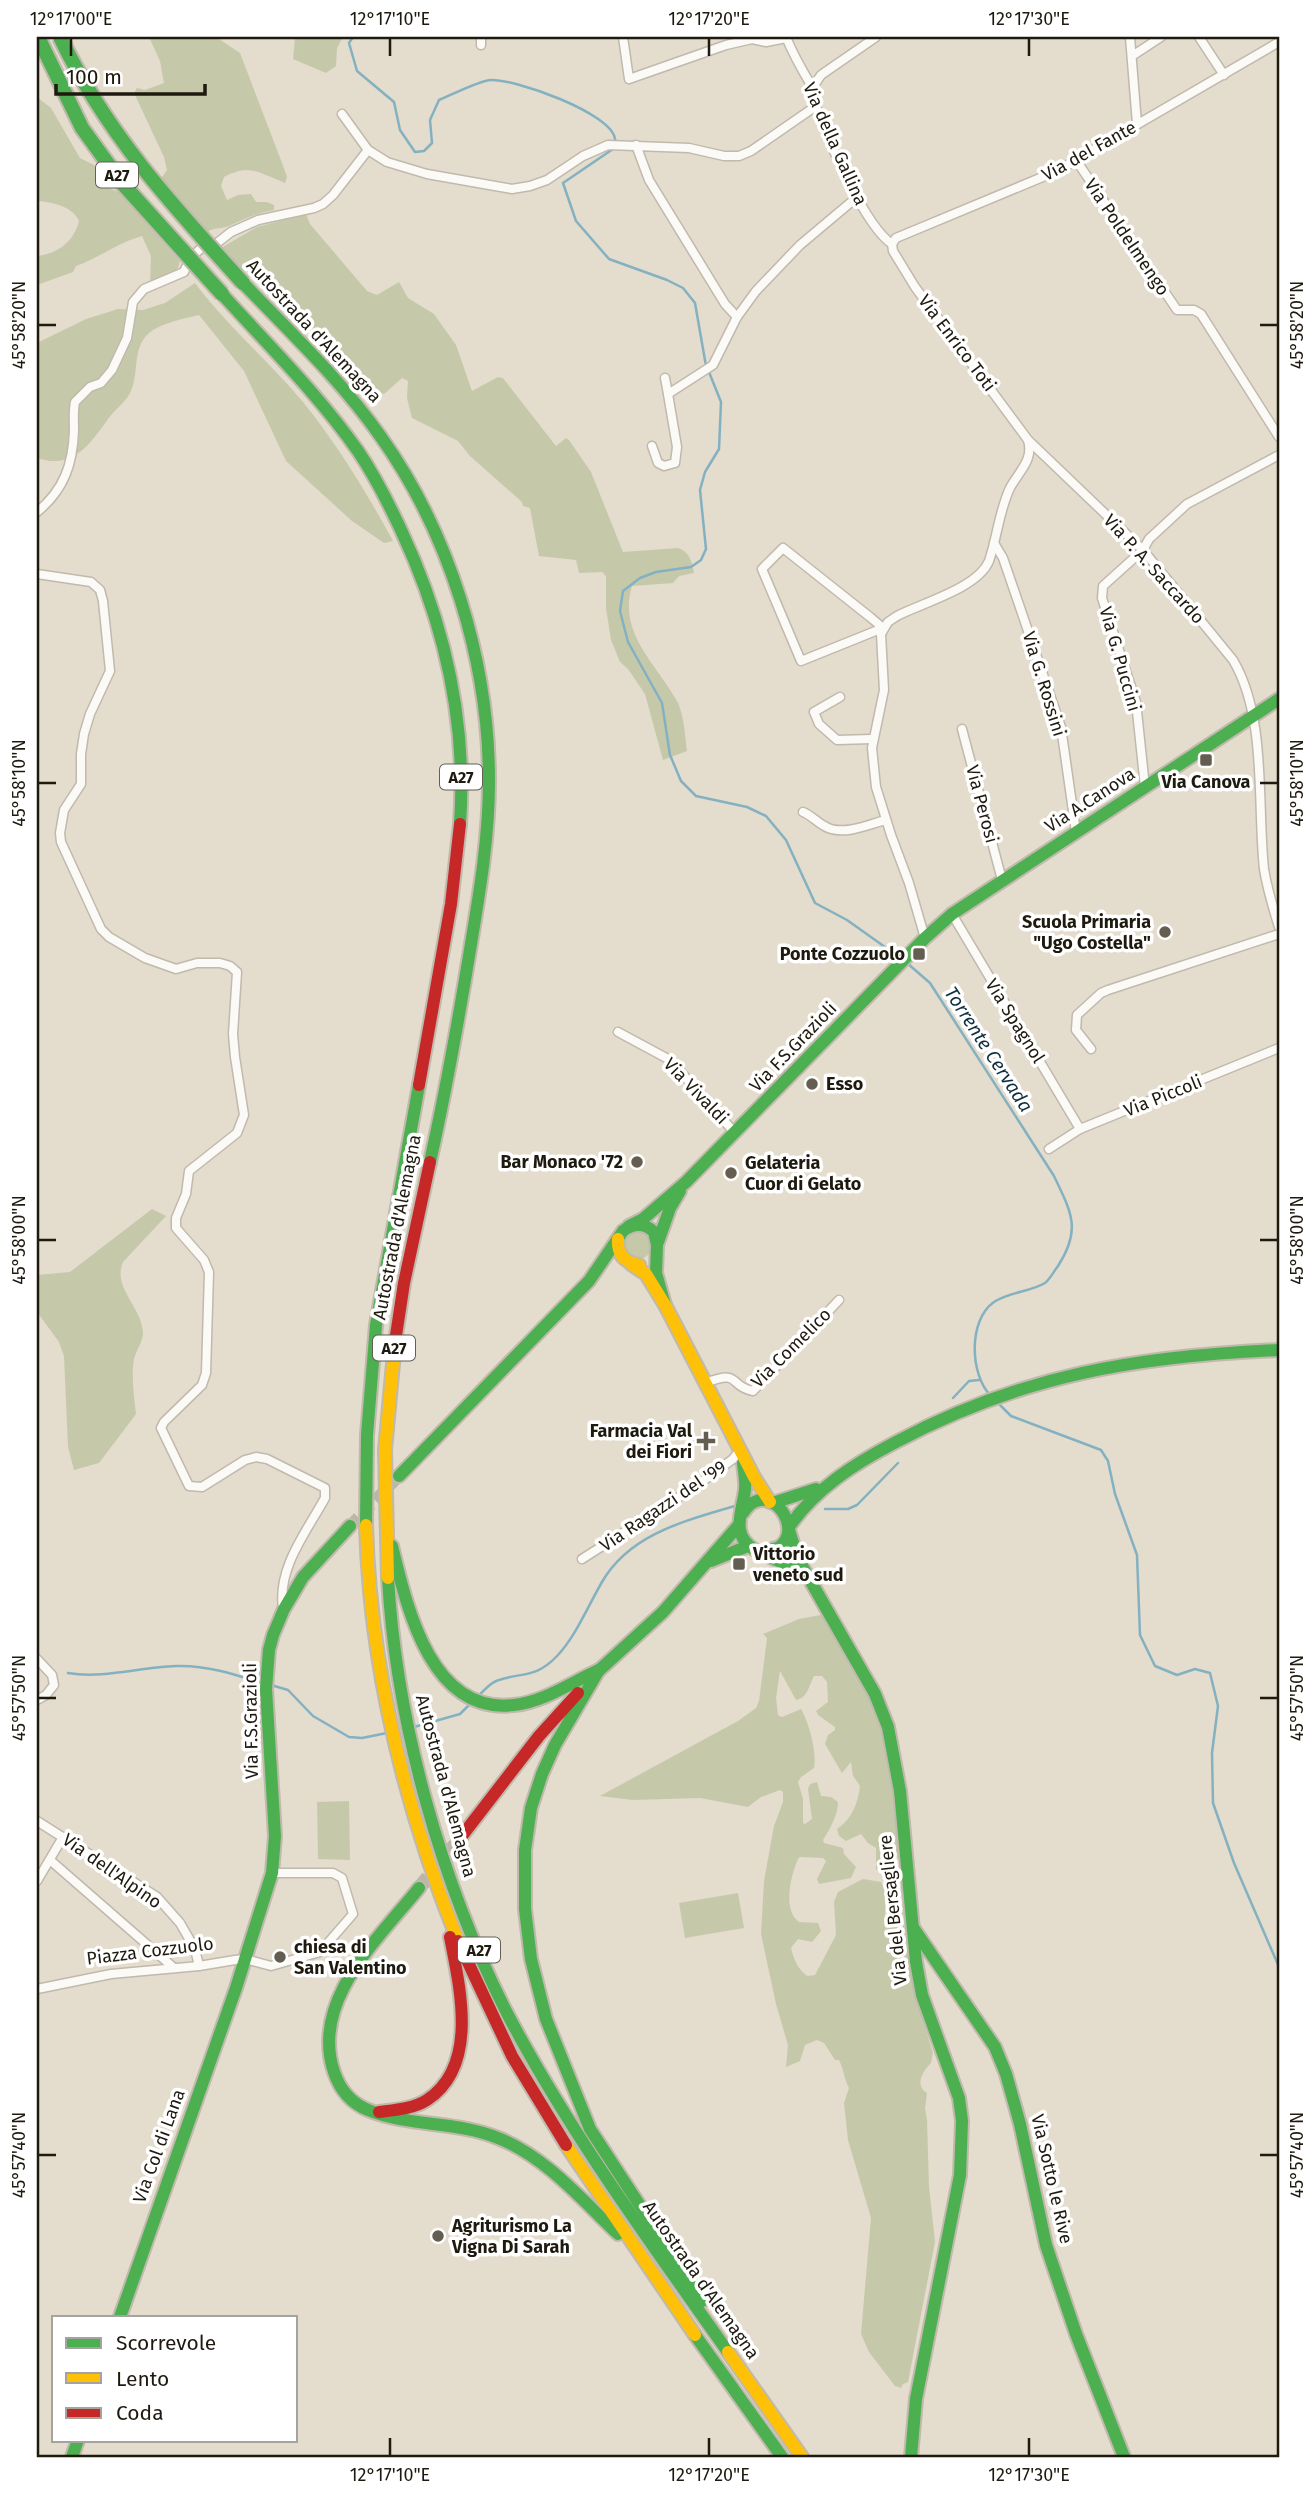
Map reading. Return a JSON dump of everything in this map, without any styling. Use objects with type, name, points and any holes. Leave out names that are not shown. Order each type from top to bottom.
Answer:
[{"type":"main road","name":"Autostrada d'Alemagna","points":[[38,37],[82,128],[122,183],[343,430],[376,478],[409,544],[432,605],[448,659],[457,709],[461,761],[457,864],[429,1037],[376,1324],[366,1495],[372,1617],[381,1685],[409,1802],[443,1905],[480,1992],[514,2060],[556,2131],[638,2254],[782,2457]]},
{"type":"main road","name":"Autostrada d'Alemagna","points":[[61,37],[102,114],[140,168],[243,283],[364,411],[398,463],[433,529],[458,594],[474,654],[483,707],[488,760],[488,815],[484,863],[456,1038],[419,1205],[397,1325],[388,1407],[386,1553],[398,1679],[426,1796],[458,1899],[495,1987],[557,2099],[652,2245],[802,2457]]},
{"type":"main road","name":"Via A.Canova","points":[[925,938],[952,914],[1002,880],[1279,699]]},
{"type":"main road","name":"Via F.S.Grazioli","points":[[629,1226],[643,1219],[686,1182],[925,938]]},
{"type":"main road","name":"Via F.S.Grazioli","points":[[657,1247],[670,1208],[686,1182]]},
{"type":"main road","points":[[399,1476],[589,1281],[622,1231],[629,1226],[642,1225],[653,1231],[657,1247],[657,1276],[665,1305]]},
{"type":"main road","points":[[618,1239],[618,1250],[629,1263],[646,1274],[665,1305],[740,1450],[771,1502],[787,1516],[789,1528]]},
{"type":"main road","points":[[589,1281],[610,1266],[643,1264],[649,1261],[657,1247]]},
{"type":"main road","points":[[740,1450],[746,1478],[739,1522],[743,1541],[762,1552],[778,1548],[784,1543],[789,1528],[811,1497],[826,1485],[895,1442],[982,1401],[1073,1372],[1131,1360],[1203,1352],[1279,1350]]},
{"type":"main road","points":[[739,1522],[750,1505],[757,1502],[793,1498],[826,1485]]},
{"type":"main road","name":"A27","points":[[385,1492],[393,1551],[416,1632],[438,1670],[462,1693],[476,1702],[488,1705],[513,1705],[526,1702],[599,1670]]},
{"type":"main road","name":"A27","points":[[458,1841],[539,1736],[599,1670],[663,1612],[709,1561],[739,1522]]},
{"type":"main road","name":"Via F.S.Grazioli","points":[[245,1959],[272,1873],[275,1851],[267,1707],[267,1670],[273,1635],[298,1584],[317,1559],[350,1526]]},
{"type":"main road","name":"Via del Bersagliere","points":[[789,1528],[793,1550],[875,1694],[888,1727],[900,1791],[912,1926],[922,1995],[958,2098],[962,2147],[960,2175],[916,2399],[911,2457]]},
{"type":"main road","name":"A27","points":[[709,1561],[748,1546]]},
{"type":"main road","name":"Via del Bersagliere","points":[[762,1552],[791,1565],[808,1580]]},
{"type":"main road","name":"A27","points":[[599,1670],[555,1745],[531,1808],[525,1850],[525,1909],[531,1959],[547,2019],[590,2129],[697,2292],[727,2351]]},
{"type":"main road","name":"A27","points":[[419,1888],[352,1976],[330,2024],[330,2062],[336,2081],[344,2094],[359,2107],[374,2113],[398,2120],[471,2129],[517,2146],[541,2162],[638,2254]]},
{"type":"main road","name":"A27","points":[[374,2113],[405,2109],[427,2100],[441,2088],[455,2065],[460,2032],[460,1996],[443,1905]]},
{"type":"main road","name":"Via Sotto le Rive","points":[[912,1926],[995,2047],[1006,2074],[1020,2124],[1046,2245],[1076,2334],[1124,2457]]},
{"type":"main road","name":"Via Col di Lana","points":[[120,2316],[245,1959]]},
{"type":"street","points":[[623,37],[629,79],[726,45],[751,39],[766,42],[786,37]]},
{"type":"street","name":"Via della Gallina","points":[[786,37],[807,81],[813,87],[816,106],[856,198],[884,238],[892,244]]},
{"type":"street","points":[[813,87],[821,75],[876,37]]},
{"type":"street","points":[[1130,37],[1137,124]]},
{"type":"street","points":[[1132,56],[1161,37]]},
{"type":"street","points":[[1199,37],[1224,75]]},
{"type":"street","name":"Via del Fante","points":[[892,244],[896,238],[1040,179],[1279,42]]},
{"type":"street","points":[[342,114],[368,150],[387,162],[420,172],[513,189],[547,180],[583,156],[608,145],[689,148],[724,156],[739,156],[751,151],[816,106]]},
{"type":"street","points":[[636,145],[649,180],[725,304],[737,317]]},
{"type":"street","points":[[37,512],[60,489],[68,467],[75,402],[90,387],[101,383],[112,370],[127,338],[133,302],[144,289],[184,272],[190,258],[205,245],[217,243],[231,232],[258,220],[323,204],[368,150]]},
{"type":"street","name":"Via Poldelmengo","points":[[1076,160],[1177,310],[1192,310],[1201,314],[1279,437]]},
{"type":"street","points":[[668,394],[713,365],[737,317],[756,291],[777,268],[856,198]]},
{"type":"street","name":"Via Enrico Toti","points":[[892,244],[893,251],[915,287],[1028,440]]},
{"type":"street","points":[[652,446],[659,463],[664,466],[675,463],[677,447],[665,378]]},
{"type":"street","points":[[883,628],[783,548],[762,569],[801,661],[883,628],[897,616],[951,592],[979,575],[988,563],[1007,494],[1030,457],[1028,440]]},
{"type":"street","name":"Via P. A. Saccardo","points":[[1028,440],[1143,550],[1240,672],[1254,715],[1265,870],[1279,927]]},
{"type":"street","points":[[1143,550],[1157,531],[1187,504],[1279,455]]},
{"type":"street","name":"Via G. Rossini","points":[[994,543],[1003,558],[1061,727],[1076,832]]},
{"type":"street","name":"Via G. Puccini","points":[[1143,550],[1105,582],[1101,589],[1136,702],[1145,787]]},
{"type":"street","points":[[37,574],[91,582],[100,590],[103,601],[110,671],[87,724],[82,744],[81,784],[64,810],[60,833],[61,842],[101,929],[125,947],[169,967],[176,969],[197,963],[220,963],[237,972],[234,1057],[244,1115],[237,1133],[189,1171],[186,1194],[175,1222],[178,1231],[204,1260],[209,1272],[206,1374],[202,1385],[161,1428],[189,1486],[202,1487],[256,1457],[268,1459],[325,1488],[325,1498],[282,1584],[284,1609]]},
{"type":"street","points":[[883,628],[880,637],[884,690],[872,738],[875,780],[925,938]]},
{"type":"street","points":[[840,697],[814,712],[815,719],[837,740],[872,738]]},
{"type":"street","name":"Via Perosi","points":[[962,729],[1002,880]]},
{"type":"street","points":[[803,812],[831,829],[841,830],[886,820]]},
{"type":"street","name":"Via Spagnol","points":[[952,914],[1080,1129]]},
{"type":"street","points":[[1091,1049],[1076,1030],[1077,1015],[1101,993],[1279,934]]},
{"type":"street","name":"Via Vivaldi","points":[[618,1031],[670,1060],[735,1133]]},
{"type":"street","name":"Via Piccoli","points":[[1049,1149],[1080,1129],[1279,1048]]},
{"type":"street","name":"Via Comelico","points":[[705,1383],[724,1376],[731,1377],[748,1391],[753,1391],[839,1300]]},
{"type":"street","name":"Via Ragazzi del '99","points":[[582,1559],[692,1489],[733,1460],[740,1450]]},
{"type":"street","points":[[37,1658],[52,1675],[54,1685],[46,1695],[37,1700]]},
{"type":"street","name":"Via dell'Alpino","points":[[37,1821],[157,1897],[180,1923],[195,1948],[199,1966]]},
{"type":"street","points":[[37,1881],[63,1837]]},
{"type":"street","points":[[50,1860],[174,1968]]},
{"type":"street","name":"Piazza Cozzuolo","points":[[37,1989],[111,1974],[245,1959],[271,1966],[323,1950],[353,1914],[343,1880],[335,1874],[272,1873]]},
{"type":"green space","points":[[149,37],[216,37],[240,53],[287,177],[285,183],[248,170],[224,177],[221,186],[227,200],[238,195],[251,194],[256,202],[274,205],[274,210],[207,232],[160,180],[167,170],[164,157],[134,93],[137,88],[145,90],[164,83],[160,61]]},
{"type":"green space","points":[[295,37],[343,37],[337,48],[336,66],[326,73],[293,59]]},
{"type":"green space","points":[[37,97],[51,108],[80,158],[94,165],[109,188],[119,192],[180,261],[177,271],[150,286],[151,256],[142,236],[76,266],[73,272],[37,285],[37,256],[64,246],[79,221],[67,208],[37,201]]},
{"type":"green space","points":[[306,214],[310,224],[367,291],[377,295],[399,282],[408,298],[434,314],[456,345],[472,391],[498,377],[503,378],[556,446],[566,438],[569,440],[591,472],[623,552],[678,548],[688,555],[694,573],[679,576],[673,583],[632,586],[629,603],[630,619],[642,649],[678,703],[687,751],[663,760],[645,694],[620,662],[611,640],[606,608],[606,576],[602,572],[579,573],[576,560],[539,556],[530,508],[523,506],[522,502],[470,456],[458,441],[412,418],[407,398],[408,381],[402,378],[384,394],[371,390],[266,276],[251,266],[242,269],[221,248],[257,227]]},
{"type":"green space","points":[[195,283],[316,418],[351,469],[393,541],[384,543],[352,521],[286,461],[244,371],[199,315],[160,327],[143,339],[130,393],[82,451],[62,460],[37,458],[37,343],[86,319],[118,309],[143,310],[165,303]]},
{"type":"green space","points":[[152,1209],[166,1216],[123,1262],[121,1271],[124,1289],[138,1315],[143,1333],[133,1366],[136,1414],[99,1463],[74,1470],[68,1447],[64,1356],[59,1342],[37,1312],[37,1275],[70,1272]]},
{"type":"green space","points":[[638,1231],[648,1235],[652,1245],[648,1255],[638,1259],[628,1255],[624,1245],[628,1235]]},
{"type":"green space","points":[[825,1615],[856,1671],[880,1723],[893,1780],[899,1858],[890,1859],[884,1867],[876,1870],[876,1848],[861,1834],[846,1841],[839,1836],[837,1829],[853,1810],[860,1786],[853,1776],[851,1762],[842,1773],[825,1744],[835,1727],[816,1711],[828,1702],[827,1682],[822,1676],[814,1676],[806,1694],[796,1700],[780,1671],[776,1698],[778,1715],[782,1717],[801,1709],[813,1746],[814,1768],[798,1782],[803,1799],[803,1823],[812,1819],[808,1789],[810,1784],[817,1782],[821,1796],[831,1797],[838,1802],[824,1843],[843,1848],[844,1854],[856,1867],[851,1878],[819,1884],[817,1879],[826,1861],[823,1858],[798,1859],[791,1883],[791,1909],[799,1922],[818,1923],[821,1931],[812,1942],[798,1939],[791,1948],[801,1970],[807,1976],[815,1975],[836,1935],[834,1902],[838,1892],[863,1879],[881,1882],[885,1890],[885,1929],[892,1896],[895,1896],[898,1906],[902,1905],[903,1908],[906,1947],[914,1991],[933,2053],[931,2063],[920,2082],[927,2093],[925,2109],[929,2187],[935,2242],[908,2382],[901,2388],[895,2386],[869,2352],[861,2334],[871,2218],[848,2140],[844,2103],[849,2088],[842,2067],[824,2043],[817,2040],[805,2045],[800,2061],[786,2067],[788,2045],[761,1934],[764,1881],[783,1792],[780,1790],[761,1797],[748,1807],[700,1798],[633,1800],[600,1796],[738,1721],[756,1708],[767,1638],[763,1634],[799,1619]]},
{"type":"green space","points":[[349,1801],[350,1860],[318,1859],[317,1802]]},
{"type":"green space","points":[[738,1893],[744,1928],[685,1938],[679,1903]]},
{"type":"waterway","name":"Torrente Cervada","points":[[353,37],[349,43],[357,71],[394,102],[400,130],[415,152],[424,151],[432,143],[430,120],[439,100],[490,80],[519,85],[560,99],[580,108],[610,129],[615,140],[613,149],[563,183],[576,221],[609,259],[683,288],[695,303],[706,366]]},
{"type":"waterway","name":"Torrente Cervada","points":[[709,372],[721,402],[719,449],[705,472],[700,490],[706,549],[701,560],[691,567],[656,572],[640,578],[623,591],[620,611],[628,642],[662,703],[670,755],[681,781],[696,796],[747,807],[766,816],[786,840],[815,903],[847,920],[899,957]]},
{"type":"waterway","name":"Torrente Cervada","points":[[907,963],[930,983],[1054,1176],[1071,1221],[1070,1241],[1047,1281],[994,1302],[980,1321],[976,1334],[976,1361],[983,1386],[990,1395]]},
{"type":"waterway","points":[[953,1398],[969,1381],[979,1380]]},
{"type":"waterway","name":"Torrente Cervada","points":[[997,1402],[1011,1416],[1101,1450],[1108,1461],[1115,1494],[1137,1555],[1140,1635],[1155,1666],[1177,1675],[1195,1669],[1210,1673],[1218,1706],[1212,1753],[1213,1803],[1234,1863],[1279,1967]]},
{"type":"waterway","points":[[825,1509],[848,1509],[857,1505],[898,1463]]},
{"type":"waterway","points":[[478,1696],[496,1681],[536,1671],[550,1663],[576,1630],[602,1582],[628,1551],[680,1523],[738,1505]]},
{"type":"waterway","points":[[68,1673],[95,1675],[187,1666],[220,1671],[261,1683]]},
{"type":"waterway","points":[[271,1685],[288,1690],[313,1716],[349,1737],[362,1738],[387,1733]]},
{"type":"waterway","points":[[414,1727],[460,1714],[471,1703]]},
{"type":"tunnel","points":[[350,1526],[399,1476]]},
{"type":"tunnel","points":[[419,1888],[458,1841]]},
{"type":"traffic: fast","points":[[38,37],[82,128],[122,183],[222,294]]},
{"type":"traffic: fast","points":[[60,37],[98,105],[142,167],[243,283]]},
{"type":"traffic: fast","points":[[243,283],[315,357],[381,437],[427,515],[461,601],[473,645],[487,736],[487,822],[481,883],[447,1081],[430,1162]]},
{"type":"traffic: fast","points":[[222,294],[343,430],[370,470],[401,530],[429,600],[449,673],[460,748],[460,824]]},
{"type":"traffic: fast","points":[[629,1226],[643,1219],[686,1182],[925,938],[952,914],[1279,699]]},
{"type":"traffic: fast","points":[[366,1525],[367,1435],[376,1325],[419,1085]]},
{"type":"traffic: fast","points":[[658,1242],[670,1208],[680,1191]]},
{"type":"traffic: fast","points":[[399,1476],[589,1281],[623,1231],[639,1225],[654,1232],[657,1245],[656,1273],[665,1305]]},
{"type":"traffic: fast","points":[[789,1527],[811,1500],[865,1459],[943,1419],[989,1400],[1035,1385],[1129,1364],[1178,1357],[1279,1350]]},
{"type":"traffic: fast","points":[[743,1463],[745,1487],[740,1523],[742,1538],[755,1550],[803,1575]]},
{"type":"traffic: fast","points":[[773,1503],[816,1489]]},
{"type":"traffic: fast","points":[[742,1514],[752,1503],[763,1500],[779,1507],[784,1514],[788,1523],[786,1540],[779,1547],[763,1552]]},
{"type":"traffic: fast","points":[[120,2316],[236,1988],[272,1873],[275,1836],[266,1689],[273,1635],[284,1609],[303,1577],[350,1526]]},
{"type":"traffic: fast","points":[[594,1675],[663,1612],[738,1526]]},
{"type":"traffic: fast","points":[[789,1530],[798,1559],[875,1694],[888,1727],[900,1791],[916,1962],[922,1995],[959,2098],[962,2121],[960,2175],[916,2399],[911,2457]]},
{"type":"traffic: fast","points":[[392,1546],[415,1626],[443,1675],[462,1693],[486,1704],[514,1705],[547,1696],[599,1670]]},
{"type":"traffic: fast","points":[[711,1561],[748,1546]]},
{"type":"traffic: fast","points":[[388,1578],[393,1633],[412,1746],[443,1858],[484,1965],[532,2059],[585,2145],[728,2352]]},
{"type":"traffic: fast","points":[[599,1670],[555,1745],[531,1808],[525,1850],[525,1909],[531,1959],[546,2019],[590,2129],[702,2301]]},
{"type":"traffic: fast","points":[[419,1888],[368,1950],[352,1972],[340,1996],[331,2020],[329,2046],[339,2085],[351,2100],[368,2110],[400,2119],[466,2129],[515,2146],[547,2167],[618,2234]]},
{"type":"traffic: fast","points":[[914,1929],[995,2047],[1006,2074],[1020,2124],[1046,2245],[1076,2334],[1124,2457]]},
{"type":"traffic: fast","points":[[695,2335],[782,2457]]},
{"type":"traffic: fast","points":[[72,2457],[77,2442]]},
{"type":"traffic: slow","points":[[618,1239],[622,1256],[639,1265]]},
{"type":"traffic: slow","points":[[631,1264],[646,1274],[665,1305],[754,1477],[770,1502]]},
{"type":"traffic: slow","points":[[388,1578],[385,1450],[395,1342]]},
{"type":"traffic: slow","points":[[366,1525],[375,1632],[394,1738],[422,1840],[458,1941]]},
{"type":"traffic: slow","points":[[566,2145],[695,2335]]},
{"type":"traffic: slow","points":[[728,2352],[802,2457]]},
{"type":"traffic: jam","points":[[419,1085],[451,904],[460,824]]},
{"type":"traffic: jam","points":[[395,1342],[404,1283],[430,1162]]},
{"type":"traffic: jam","points":[[458,1841],[539,1736],[578,1693]]},
{"type":"traffic: jam","points":[[379,2112],[422,2103],[443,2085],[454,2067],[460,2047],[462,2025],[458,1979],[450,1937]]},
{"type":"traffic: jam","points":[[458,1941],[512,2056],[566,2145]]},
{"type":"place","name":"Via Canova","points":[[1206,760]]},
{"type":"place","name":"Scuola Primaria \"Ugo Costella\"","points":[[1165,932]]},
{"type":"place","name":"Ponte Cozzuolo","points":[[919,954]]},
{"type":"place","name":"Esso","points":[[812,1084]]},
{"type":"place","name":"Bar Monaco '72","points":[[637,1162]]},
{"type":"place","name":"Gelateria Cuor di Gelato","points":[[731,1173]]},
{"type":"place","name":"Farmacia Val dei Fiori","points":[[706,1441]]},
{"type":"place","name":"Vittorio veneto sud","points":[[739,1564]]},
{"type":"place","name":"chiesa di San Valentino","points":[[280,1957]]},
{"type":"place","name":"Agriturismo La Vigna Di Sarah","points":[[438,2236]]}]
